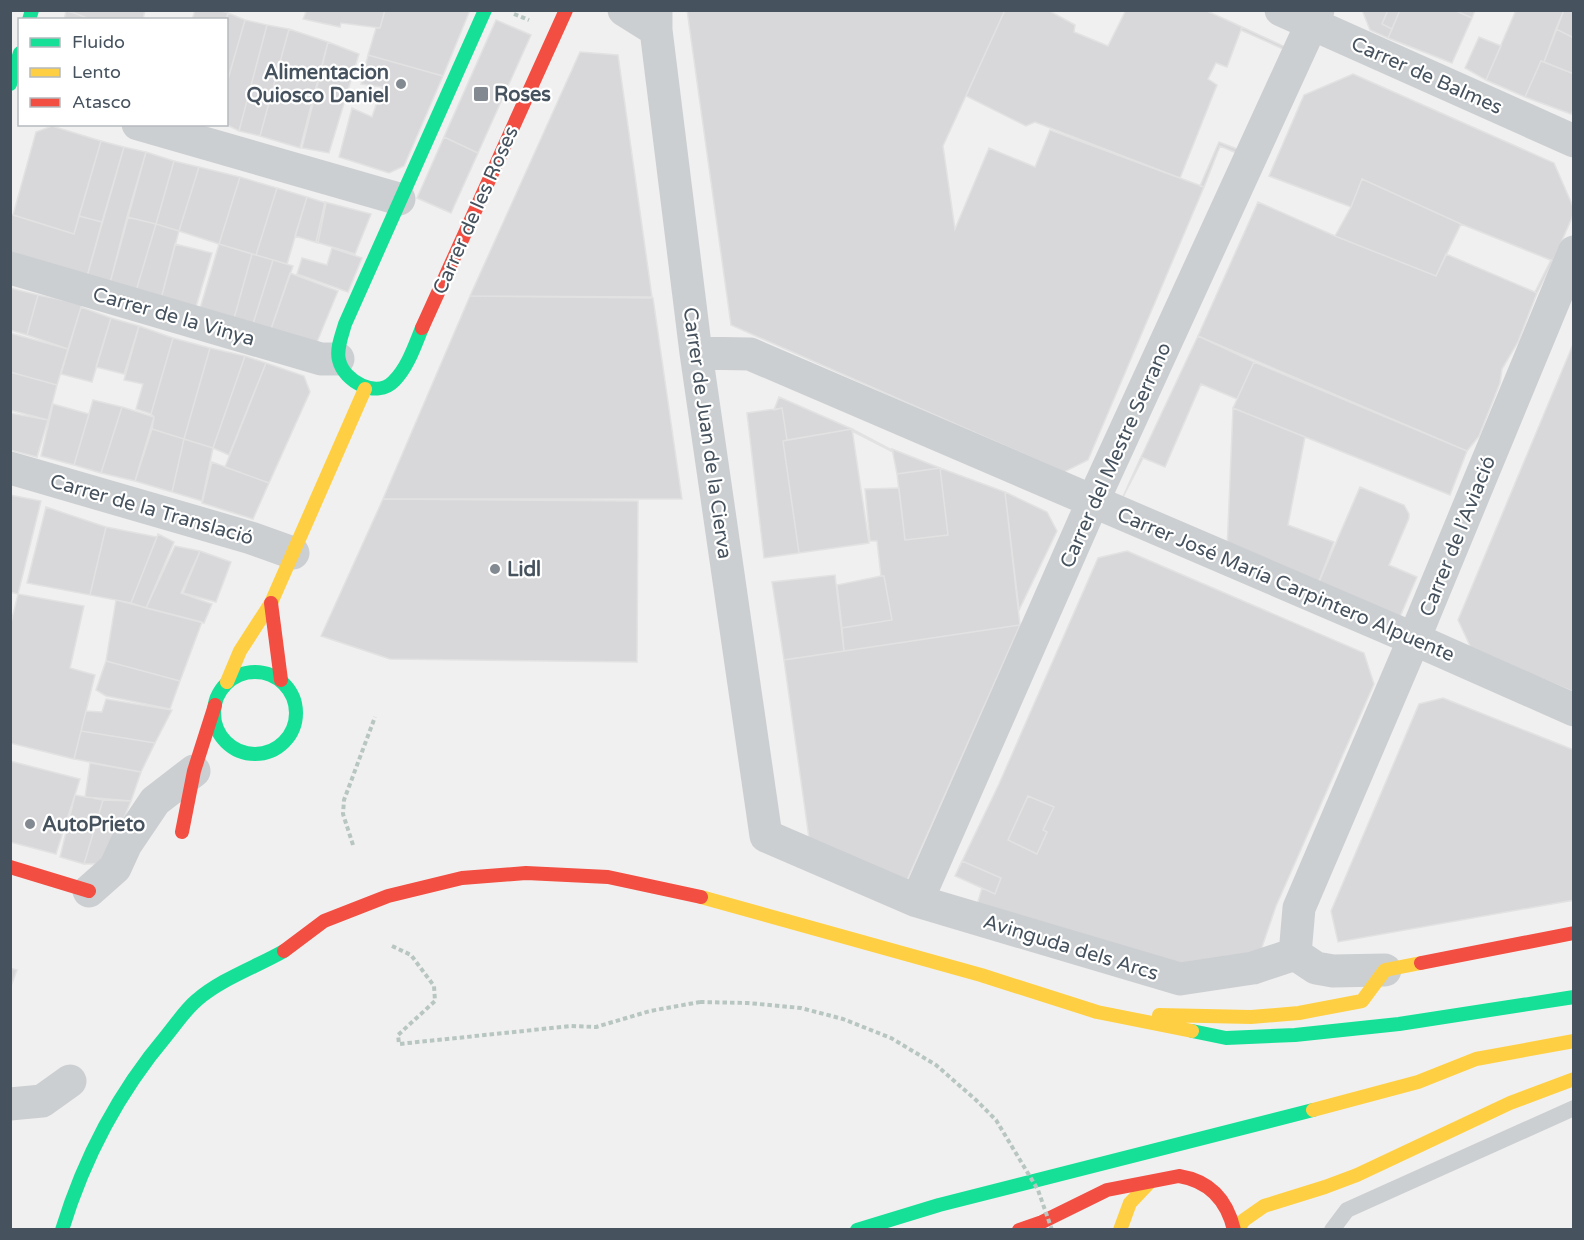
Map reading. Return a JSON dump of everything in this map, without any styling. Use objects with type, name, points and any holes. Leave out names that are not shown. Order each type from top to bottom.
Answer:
[{"type":"main road","points":[[182,832],[194,771],[214,705],[240,651],[271,603],[365,388],[346,374],[338,359],[345,324],[484,10]]},
{"type":"main road","name":"Carrer de les Roses","points":[[365,388],[377,388],[392,383],[410,355],[566,10]]},
{"type":"main road","points":[[10,84],[18,59]]},
{"type":"main road","points":[[214,705],[214,718],[218,731],[225,742],[236,750],[248,754],[261,754],[274,750],[291,734],[296,710],[294,699],[281,680],[271,603]]},
{"type":"main road","points":[[227,682],[248,672],[259,672],[281,680]]},
{"type":"main road","points":[[10,867],[89,891]]},
{"type":"main road","points":[[62,1230],[68,1207],[88,1158],[130,1084],[159,1043],[198,999],[284,951],[324,921],[388,896],[462,878],[526,873],[608,877],[729,904],[981,975],[1097,1012],[1226,1038],[1295,1035],[1399,1024],[1574,997]]},
{"type":"main road","points":[[1097,1012],[1251,1017],[1299,1013],[1362,1001],[1385,970],[1574,933]]},
{"type":"main road","points":[[857,1230],[939,1205],[1388,1091],[1476,1059],[1574,1041]]},
{"type":"main road","points":[[1235,1230],[1242,1220],[1256,1209],[1356,1175],[1533,1092],[1574,1079]]},
{"type":"main road","points":[[1019,1230],[1038,1224],[1107,1190],[1128,1184],[1149,1183],[1166,1177],[1182,1176],[1199,1180],[1214,1189],[1225,1202],[1235,1230]]},
{"type":"main road","points":[[1120,1230],[1124,1212],[1134,1195],[1149,1183]]},
{"type":"street","name":"Carrer de Juan de la Cierva","points":[[624,10],[656,20],[696,353],[766,836]]},
{"type":"street","name":"Carrer de Balmes","points":[[1281,10],[1315,17],[1574,141]]},
{"type":"street","name":"Carrer del Mestre Serrano","points":[[917,901],[1093,501],[1315,17]]},
{"type":"street","points":[[145,126],[399,200]]},
{"type":"street","name":"Carrer de l’Aviació","points":[[1296,954],[1299,908],[1414,639],[1574,252]]},
{"type":"street","name":"Carrer de la Vinya","points":[[10,268],[321,358],[338,359]]},
{"type":"street","name":"Carrer José María Carpintero Alpuente","points":[[696,353],[750,354],[1574,710]]},
{"type":"street","name":"Carrer de la Translació","points":[[10,468],[251,538],[293,553]]},
{"type":"street","points":[[89,891],[115,868],[126,844],[155,801],[194,771]]},
{"type":"street","name":"Avinguda dels Arcs","points":[[766,836],[917,901],[1179,979],[1253,968],[1296,954]]},
{"type":"street","points":[[1296,954],[1316,968],[1333,971],[1385,970]]},
{"type":"street","points":[[10,1104],[42,1101],[70,1081]]},
{"type":"lane","points":[[1332,1230],[1347,1210],[1574,1108]]},
{"type":"path","points":[[353,845],[343,814],[344,800],[375,717]]},
{"type":"path","points":[[392,946],[411,955],[434,987],[435,1001],[398,1035],[399,1044],[571,1026],[596,1027],[651,1011],[700,1002],[748,1003],[801,1008],[843,1019],[891,1038],[936,1065],[996,1120],[1038,1190],[1052,1230]]},
{"type":"building","points":[[74,10],[145,10],[143,18],[87,18],[74,13]]},
{"type":"building","points":[[195,10],[218,10],[228,13],[227,18],[193,18]]},
{"type":"building","points":[[299,10],[385,10],[380,28],[341,23],[340,27],[303,19],[306,12]]},
{"type":"building","points":[[385,10],[470,10],[443,76],[368,55],[376,28],[380,28]]},
{"type":"building","points":[[687,10],[1005,10],[943,146],[955,229],[989,148],[1035,167],[1050,130],[1204,187],[1088,460],[1064,472],[731,325]]},
{"type":"building","points":[[1005,10],[1048,10],[1075,25],[1074,32],[1108,46],[1126,10],[1205,10],[1242,27],[1227,67],[1216,63],[1208,79],[1217,85],[1180,178],[1035,122],[1026,126],[966,96]]},
{"type":"building","points":[[1362,10],[1388,10],[1382,24],[1392,29],[1388,38],[1370,30]]},
{"type":"building","points":[[1388,10],[1400,10],[1392,29],[1382,24]]},
{"type":"building","points":[[1400,10],[1454,10],[1472,18],[1452,63],[1388,38]]},
{"type":"building","points":[[1454,10],[1475,10],[1472,18]]},
{"type":"building","points":[[1516,10],[1564,10],[1544,62],[1541,61],[1525,97],[1486,80]]},
{"type":"building","points":[[1564,10],[1574,10],[1574,38],[1556,29]]},
{"type":"building","points":[[66,11],[87,18],[64,18]]},
{"type":"building","points":[[228,13],[245,20],[228,79],[228,18]]},
{"type":"building","points":[[245,20],[267,25],[239,131],[228,126],[228,79]]},
{"type":"building","points":[[496,20],[531,35],[478,153],[444,137]]},
{"type":"building","points":[[267,25],[289,29],[260,136],[239,131]]},
{"type":"building","points":[[1242,27],[1294,51],[1246,157],[1220,146],[1204,187],[1200,186],[1219,142],[1245,152],[1292,53],[1241,30]]},
{"type":"building","points":[[289,29],[328,42],[300,148],[260,136]]},
{"type":"building","points":[[1556,29],[1574,38],[1574,74],[1544,62]]},
{"type":"building","points":[[1479,37],[1501,46],[1486,80],[1465,68]]},
{"type":"building","points":[[328,42],[359,54],[329,153],[302,148]]},
{"type":"building","points":[[580,52],[618,55],[652,297],[470,296]]},
{"type":"building","points":[[368,55],[443,76],[404,166],[389,173],[339,157],[352,108],[372,117],[382,87],[361,84]]},
{"type":"building","points":[[1541,61],[1574,74],[1574,108],[1571,114],[1525,97]]},
{"type":"building","points":[[1353,74],[1554,163],[1574,213],[1553,261],[1461,224],[1362,179],[1351,207],[1269,176],[1304,95]]},
{"type":"building","points":[[52,126],[101,141],[74,234],[13,215],[36,132]]},
{"type":"building","points":[[444,137],[478,153],[451,213],[417,198]]},
{"type":"building","points":[[101,141],[124,147],[102,222],[79,216]]},
{"type":"building","points":[[124,147],[146,152],[110,283],[86,280]]},
{"type":"building","points":[[146,152],[174,161],[156,224],[127,217]]},
{"type":"building","points":[[174,161],[199,167],[179,231],[156,224]]},
{"type":"building","points":[[199,167],[240,177],[219,244],[179,231]]},
{"type":"building","points":[[240,177],[277,188],[256,255],[219,244]]},
{"type":"building","points":[[1362,179],[1461,224],[1436,276],[1335,236],[1351,207]]},
{"type":"building","points":[[277,188],[307,197],[287,264],[256,255]]},
{"type":"building","points":[[307,197],[326,203],[318,243],[295,236]]},
{"type":"building","points":[[325,202],[371,214],[355,254],[316,242]]},
{"type":"building","points":[[1258,202],[1335,236],[1436,276],[1446,254],[1537,293],[1518,342],[1502,369],[1500,383],[1479,436],[1467,451],[1198,336]]},
{"type":"building","points":[[10,214],[74,234],[79,216],[102,222],[86,280],[10,259]]},
{"type":"building","points":[[127,217],[156,224],[136,291],[110,283]]},
{"type":"building","points":[[156,224],[179,231],[161,299],[136,291]]},
{"type":"building","points":[[175,244],[212,253],[195,310],[161,299]]},
{"type":"building","points":[[219,244],[252,254],[233,322],[199,312]]},
{"type":"building","points":[[332,248],[362,258],[348,292],[297,274],[302,258],[327,265]]},
{"type":"building","points":[[252,254],[273,260],[252,327],[233,322]]},
{"type":"building","points":[[273,260],[293,266],[270,332],[252,327]]},
{"type":"building","points":[[1551,260],[1553,261],[1537,293],[1535,292]]},
{"type":"building","points":[[290,273],[338,291],[317,342],[270,332]]},
{"type":"building","points":[[10,288],[38,295],[27,335],[10,330]]},
{"type":"building","points":[[38,295],[82,304],[68,349],[27,335]]},
{"type":"building","points":[[470,296],[653,298],[682,499],[383,499]]},
{"type":"building","points":[[81,307],[111,318],[92,382],[61,374]]},
{"type":"building","points":[[111,318],[139,326],[124,374],[96,367]]},
{"type":"building","points":[[139,326],[173,338],[151,414],[136,409],[143,384],[124,380]]},
{"type":"building","points":[[10,333],[68,349],[57,385],[10,372]]},
{"type":"building","points":[[1198,336],[1254,362],[1237,399],[1201,384],[1165,467],[1141,457]]},
{"type":"building","points":[[173,338],[210,348],[184,439],[152,429],[154,417],[151,414]]},
{"type":"building","points":[[1574,342],[1574,692],[1472,650],[1458,620]]},
{"type":"building","points":[[210,348],[245,356],[213,448],[184,439]]},
{"type":"building","points":[[245,356],[266,363],[229,455],[213,448]]},
{"type":"building","points":[[1254,362],[1467,451],[1450,495],[1233,408]]},
{"type":"building","points":[[266,363],[304,376],[310,392],[269,483],[225,467]]},
{"type":"building","points":[[10,372],[57,385],[48,420],[10,410]]},
{"type":"building","points":[[779,397],[852,429],[787,440],[782,408],[774,410]]},
{"type":"building","points":[[93,400],[122,407],[101,473],[74,465]]},
{"type":"building","points":[[53,404],[89,414],[74,465],[41,456]]},
{"type":"building","points":[[122,407],[154,417],[135,481],[101,473]]},
{"type":"building","points":[[782,408],[787,440],[783,441],[799,553],[764,558],[747,413]]},
{"type":"building","points":[[1233,408],[1305,437],[1288,525],[1334,542],[1316,589],[1227,551]]},
{"type":"building","points":[[10,413],[48,420],[37,457],[10,450]]},
{"type":"building","points":[[152,429],[184,439],[172,492],[135,481]]},
{"type":"building","points":[[852,429],[892,450],[893,452],[852,431]]},
{"type":"building","points":[[852,429],[869,543],[799,553],[783,441]]},
{"type":"building","points":[[184,439],[213,448],[202,501],[172,492]]},
{"type":"building","points":[[892,449],[940,468],[897,474]]},
{"type":"building","points":[[1141,457],[1143,458],[1121,501]]},
{"type":"building","points":[[212,462],[269,483],[253,519],[202,503]]},
{"type":"building","points":[[940,468],[1005,492],[1020,625],[844,651],[842,628],[892,620],[884,576],[881,576],[877,541],[870,541],[865,489],[899,488],[905,540],[948,535]]},
{"type":"building","points":[[940,468],[948,535],[905,540],[897,474]]},
{"type":"building","points":[[1360,487],[1404,505],[1409,514],[1389,565],[1417,577],[1399,619],[1316,589]]},
{"type":"building","points":[[1005,492],[1047,512],[1057,531],[1019,610]]},
{"type":"building","points":[[10,495],[41,501],[18,594],[10,592]]},
{"type":"building","name":"Lidl","points":[[383,499],[638,501],[637,662],[390,659],[321,636]]},
{"type":"building","points":[[46,507],[106,527],[90,595],[27,583]]},
{"type":"building","points":[[106,527],[157,537],[131,603],[90,595]]},
{"type":"building","points":[[158,534],[174,542],[146,608],[131,603]]},
{"type":"building","points":[[175,546],[200,551],[181,593],[212,604],[204,623],[146,608]]},
{"type":"building","points":[[200,551],[231,562],[216,602],[183,593]]},
{"type":"building","points":[[1127,551],[1364,653],[1374,684],[1276,906],[1258,959],[1193,970],[977,905],[982,888],[955,876],[999,784],[1098,558]]},
{"type":"building","points":[[835,575],[844,651],[784,660],[772,582]]},
{"type":"building","points":[[884,576],[892,620],[842,628],[837,585]]},
{"type":"building","points":[[18,594],[84,606],[70,668],[95,675],[74,759],[10,743],[10,627]]},
{"type":"building","points":[[116,600],[202,622],[180,681],[106,661]]},
{"type":"building","points":[[1020,625],[907,880],[809,838],[784,660]]},
{"type":"building","points":[[106,661],[180,681],[170,709],[106,696],[96,690]]},
{"type":"building","points":[[1443,698],[1574,750],[1574,900],[1338,942],[1331,911],[1419,704]]},
{"type":"building","points":[[106,699],[172,710],[155,743],[81,731],[86,711],[102,712]]},
{"type":"building","points":[[81,731],[155,743],[141,772],[74,759]]},
{"type":"building","points":[[10,761],[80,779],[56,854],[10,842]]},
{"type":"building","points":[[90,763],[141,772],[131,801],[85,797]]},
{"type":"building","points":[[75,795],[103,800],[84,864],[60,857]]},
{"type":"building","points":[[1028,796],[1054,807],[1043,830],[1047,832],[1037,854],[1008,840]]},
{"type":"building","points":[[103,800],[131,801],[105,864],[84,864]]},
{"type":"building","points":[[962,861],[1001,878],[995,894],[955,876]]},
{"type":"building","points":[[10,968],[17,970],[10,989]]},
{"type":"traffic: fast","points":[[30,18],[32,10]]},
{"type":"traffic: fast","points":[[422,328],[411,356],[394,381],[387,386],[379,388],[362,386],[347,375],[342,368],[338,351],[345,324],[485,10]]},
{"type":"traffic: fast","points":[[10,84],[18,59]]},
{"type":"traffic: fast","points":[[255,672],[271,675],[284,684],[293,697],[296,713],[293,729],[284,742],[271,751],[255,754],[239,751],[226,742],[217,729],[214,713],[217,697],[226,684],[239,675],[255,672]]},
{"type":"traffic: fast","points":[[62,1230],[81,1177],[104,1127],[149,1057],[197,1000],[217,986],[284,951]]},
{"type":"traffic: fast","points":[[1192,1031],[1226,1038],[1295,1035],[1399,1024],[1574,997]]},
{"type":"traffic: fast","points":[[857,1230],[939,1205],[1313,1110]]},
{"type":"traffic: slow","points":[[227,682],[240,651],[271,603],[365,389]]},
{"type":"traffic: slow","points":[[701,897],[981,975],[1097,1012],[1192,1031]]},
{"type":"traffic: slow","points":[[1159,1015],[1251,1017],[1299,1013],[1362,1001],[1385,970],[1421,963]]},
{"type":"traffic: slow","points":[[1313,1110],[1418,1082],[1476,1059],[1574,1041]]},
{"type":"traffic: slow","points":[[1237,1230],[1244,1220],[1264,1206],[1357,1175],[1510,1103],[1574,1079]]},
{"type":"traffic: slow","points":[[1120,1230],[1130,1203],[1149,1183]]},
{"type":"traffic: jam","points":[[422,328],[566,10]]},
{"type":"traffic: jam","points":[[271,603],[281,680]]},
{"type":"traffic: jam","points":[[182,832],[194,771],[215,705]]},
{"type":"traffic: jam","points":[[10,867],[89,891]]},
{"type":"traffic: jam","points":[[284,951],[324,921],[388,896],[462,878],[526,873],[608,877],[701,897]]},
{"type":"traffic: jam","points":[[1421,963],[1574,933]]},
{"type":"traffic: jam","points":[[1019,1230],[1042,1222],[1107,1190],[1179,1176],[1200,1182],[1216,1194],[1227,1210],[1234,1230]]},
{"type":"place","name":"Alimentacion Quiosco Daniel","points":[[401,84]]},
{"type":"place","name":"Roses","points":[[481,94]]},
{"type":"place","name":"Lidl","points":[[495,569]]},
{"type":"place","name":"AutoPrieto","points":[[30,824]]}]
